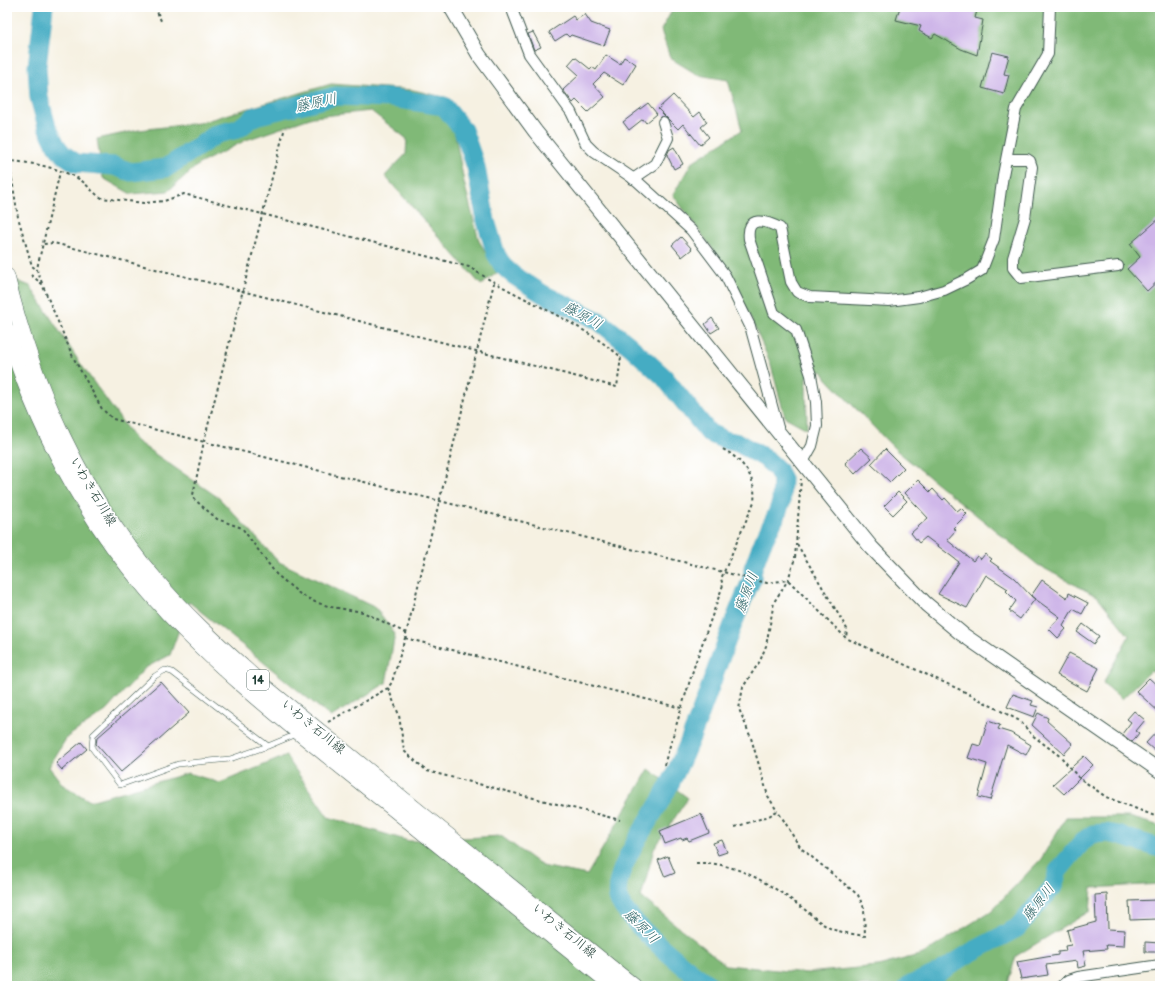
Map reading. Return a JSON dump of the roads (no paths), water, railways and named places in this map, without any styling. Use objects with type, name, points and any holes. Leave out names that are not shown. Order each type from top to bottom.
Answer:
[{"type":"main road","name":"いわき石川線","points":[[7,276],[28,352],[67,446],[97,499],[126,543],[155,580],[200,627],[264,686],[634,986]]},
{"type":"main road","name":"いわき石川線","points":[[7,330],[24,382],[44,428],[96,524],[119,557],[147,590],[208,654],[299,733],[613,986]]},
{"type":"street","points":[[451,7],[479,55],[535,131],[871,548],[926,604],[962,634],[1160,771]]},
{"type":"street","points":[[511,7],[529,54],[571,112],[586,144],[594,152],[633,178],[692,230],[725,275],[750,326],[779,432]]},
{"type":"street","points":[[802,462],[812,446],[817,426],[816,402],[811,375],[796,330],[774,313],[749,239],[748,230],[752,224],[759,221],[770,223],[780,228],[791,282],[797,292],[810,297],[890,301],[920,297],[944,290],[982,270],[994,239],[1003,175],[1008,159],[1012,123],[1016,109],[1048,54],[1050,7]]},
{"type":"street","points":[[633,178],[655,164],[668,138],[663,122]]},
{"type":"street","points":[[1008,159],[1027,159],[1030,161],[1032,167],[1025,218],[1013,258],[1013,268],[1017,275],[1021,278],[1118,266]]},
{"type":"street","points":[[1062,986],[1069,980],[1078,977],[1160,965]]},
{"type":"lane","points":[[268,746],[172,672],[165,670],[155,676],[93,735],[92,748],[120,785],[178,764],[230,759],[268,746],[299,733]]},
{"type":"waterway","name":"藤原川","points":[[44,7],[37,67],[39,97],[47,127],[56,145],[63,154],[76,163],[114,166],[131,172],[166,168],[217,134],[238,129],[255,116],[336,96],[392,98],[444,106],[463,130],[476,167],[486,221],[496,254],[503,266],[513,275],[543,294],[599,321],[630,346],[664,377],[709,433],[725,440],[738,443],[765,458],[777,469],[782,479],[781,502],[776,516],[762,544],[753,568],[752,579],[740,606],[689,742],[664,795],[626,860],[618,886],[618,897],[623,907],[644,931],[674,958],[711,986]]},
{"type":"waterway","name":"藤原川","points":[[908,986],[938,973],[970,953],[1017,928],[1053,887],[1058,871],[1082,842],[1093,834],[1106,833],[1117,835],[1160,848]]}]
